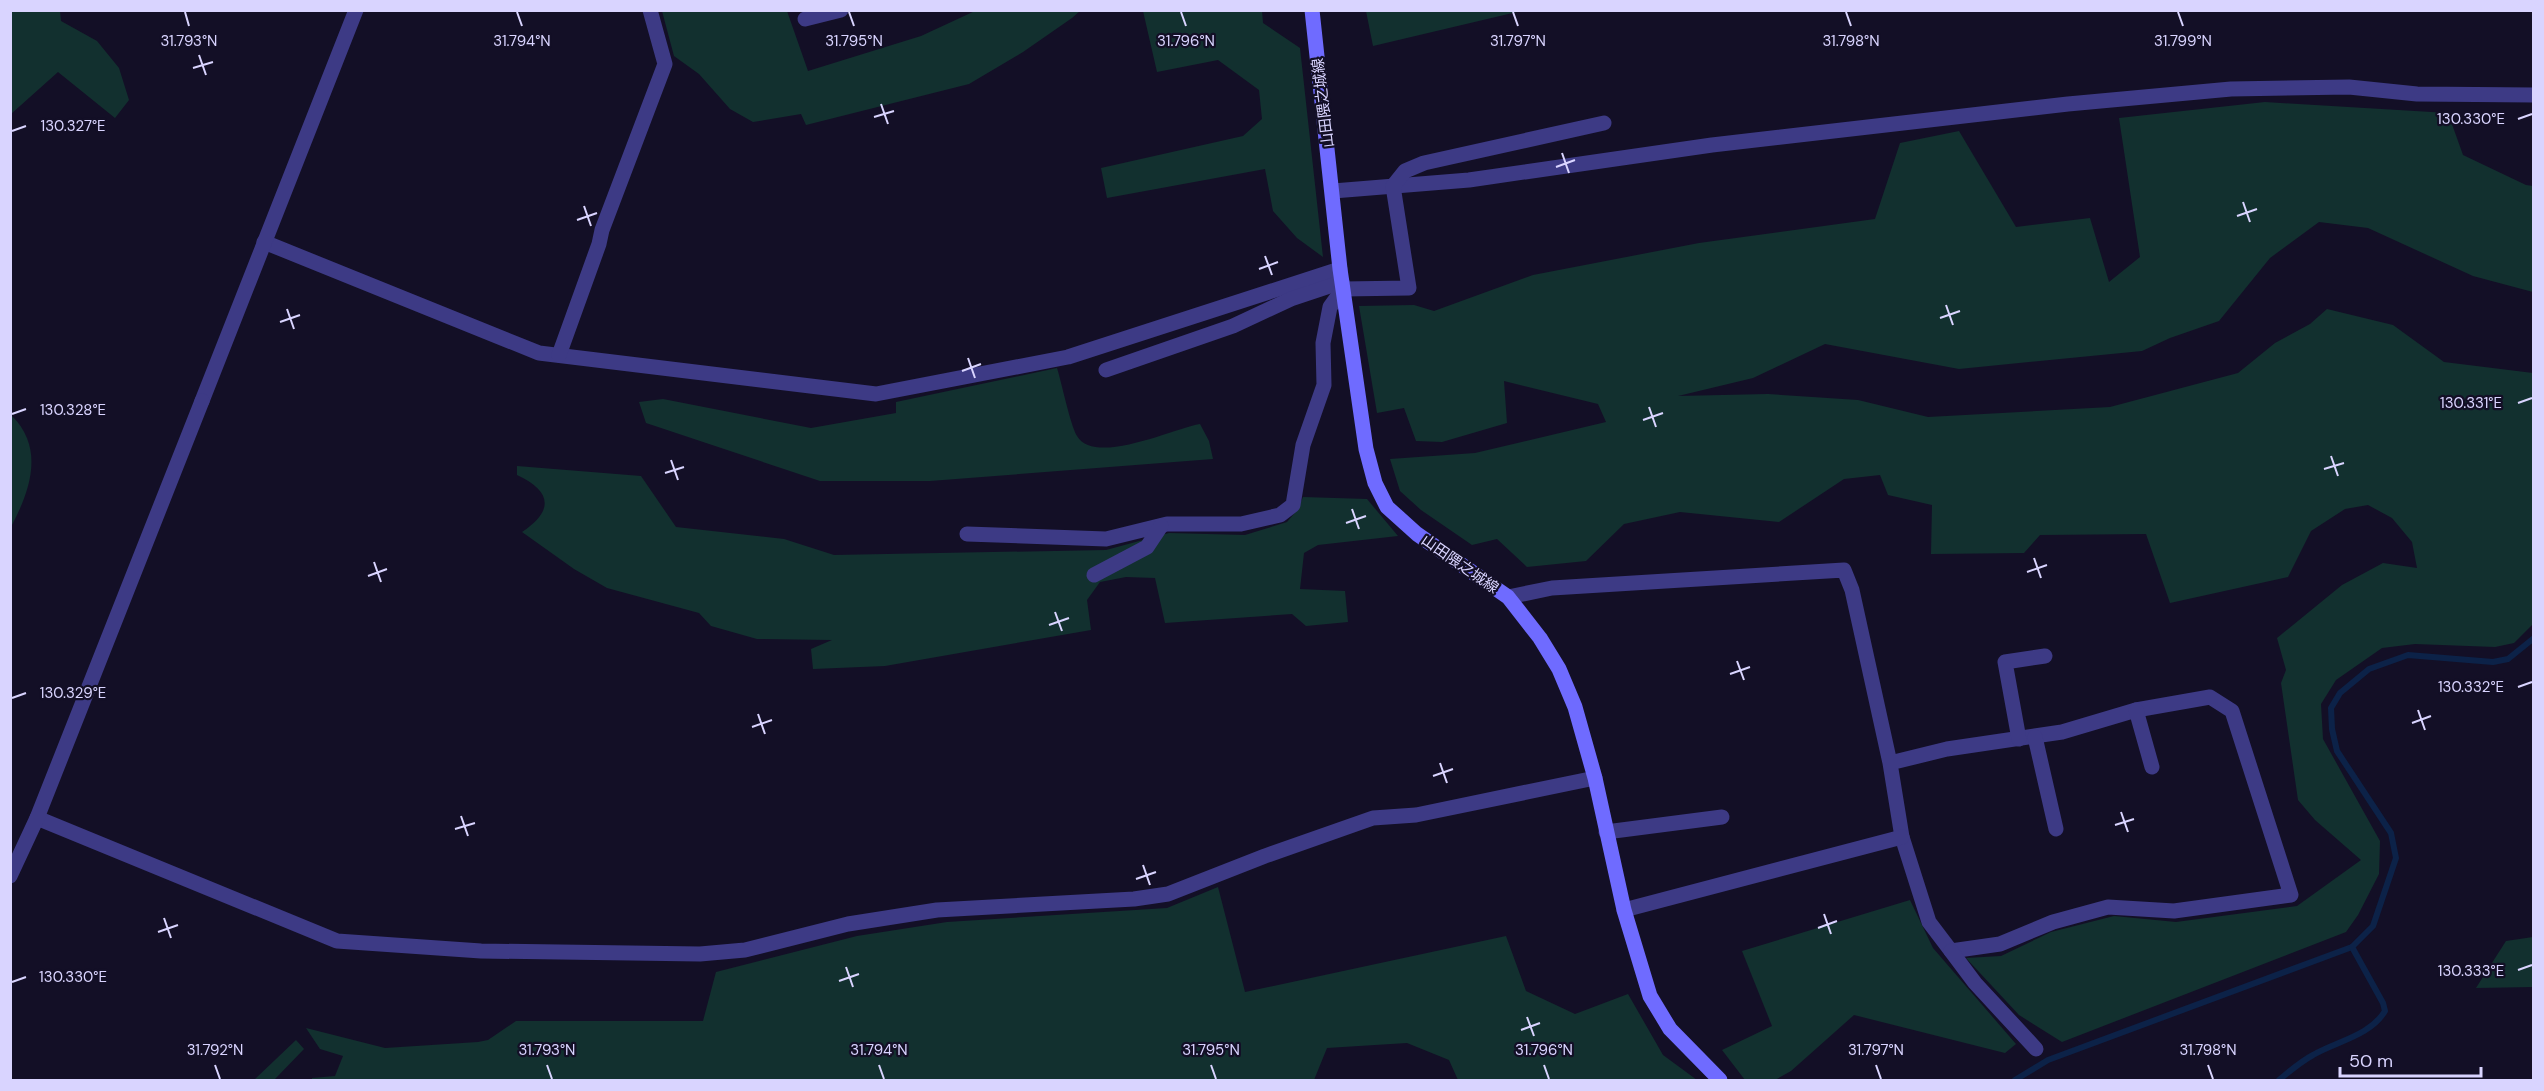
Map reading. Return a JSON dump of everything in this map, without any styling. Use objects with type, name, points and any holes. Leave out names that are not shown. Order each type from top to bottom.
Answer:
[{"type":"main road","name":"山田隈之城線","points":[[1312,10],[1342,280],[1366,449],[1375,483],[1387,507],[1418,534],[1508,597],[1540,638],[1559,669],[1575,707],[1595,778],[1624,910],[1643,977],[1659,1013],[1670,1029],[1720,1080]]},
{"type":"street","points":[[10,876],[37,818],[356,10]]},
{"type":"street","points":[[559,356],[602,230],[665,64],[650,10]]},
{"type":"street","points":[[805,19],[841,10]]},
{"type":"street","points":[[1333,191],[1469,180],[1712,146],[2068,104],[2232,88],[2349,87],[2417,94],[2534,95]]},
{"type":"street","points":[[264,242],[539,353],[876,394],[1068,357],[1342,280],[1409,288],[1393,186],[1405,171],[1424,163],[1604,123]]},
{"type":"street","points":[[1106,370],[1233,326],[1291,299],[1342,280]]},
{"type":"street","points":[[967,534],[1106,539],[1161,526],[1241,524],[1280,515],[1293,505],[1303,445],[1324,385],[1323,343],[1330,307],[1342,280]]},
{"type":"street","points":[[1094,575],[1147,548],[1161,526]]},
{"type":"street","points":[[1508,597],[1552,588],[1844,570],[1852,590],[1890,763],[1902,837],[1929,922],[1975,983],[2036,1049]]},
{"type":"street","points":[[2019,740],[2005,662],[2045,656]]},
{"type":"street","points":[[1890,763],[1947,749],[2062,732],[2136,710],[2210,697],[2232,711],[2291,895],[2174,911],[2108,907],[2053,922],[2000,944],[1951,951]]},
{"type":"street","points":[[2136,710],[2152,767]]},
{"type":"street","points":[[2035,737],[2056,829]]},
{"type":"street","points":[[37,818],[337,941],[481,951],[700,954],[745,950],[848,924],[937,910],[1134,899],[1168,894],[1265,856],[1373,819],[1416,815],[1595,778]]},
{"type":"street","points":[[1606,832],[1722,817]]},
{"type":"street","points":[[1624,910],[1902,837]]},
{"type":"green space","points":[[11,10],[60,11],[61,21],[97,41],[119,68],[129,100],[115,118],[58,72],[11,114]]},
{"type":"green space","points":[[1366,10],[1521,11],[1373,46]]},
{"type":"green space","points":[[662,11],[787,11],[808,71],[921,36],[975,11],[1080,11],[1023,52],[969,84],[806,125],[801,114],[753,122],[730,109],[699,74],[674,56]]},
{"type":"green space","points":[[1143,11],[1262,11],[1263,23],[1300,48],[1323,257],[1297,238],[1273,211],[1265,169],[1107,198],[1101,168],[1243,136],[1262,119],[1259,90],[1218,60],[1157,72]]},
{"type":"green space","points":[[2265,102],[2448,113],[2463,155],[2526,185],[2533,186],[2533,292],[2473,276],[2368,228],[2319,222],[2270,258],[2219,321],[2170,338],[2142,351],[1959,369],[1825,344],[1753,378],[1678,396],[1768,394],[1858,400],[1928,417],[2110,407],[2238,373],[2275,343],[2310,324],[2327,309],[2393,325],[2444,362],[2533,373],[2533,624],[2514,643],[2495,647],[2415,644],[2382,648],[2336,680],[2321,704],[2323,739],[2380,841],[2379,874],[2358,915],[2346,932],[2062,1042],[2019,1015],[1966,958],[2001,956],[2051,932],[2114,916],[2176,922],[2297,906],[2361,860],[2315,820],[2298,800],[2281,683],[2286,670],[2277,638],[2342,585],[2383,563],[2417,568],[2412,542],[2392,518],[2368,505],[2345,509],[2311,531],[2288,577],[2170,603],[2146,534],[2040,535],[2024,553],[1931,554],[1932,505],[1888,495],[1880,475],[1844,479],[1779,522],[1680,512],[1624,524],[1586,561],[1527,567],[1497,539],[1472,545],[1421,510],[1400,491],[1390,459],[1475,453],[1606,422],[1598,404],[1504,381],[1507,423],[1442,442],[1416,441],[1404,408],[1377,413],[1359,306],[1414,305],[1434,311],[1533,275],[1699,243],[1875,219],[1900,143],[1959,131],[2016,227],[2090,218],[2109,282],[2140,257],[2119,118]]},
{"type":"green space","points":[[1057,368],[1074,430],[1086,444],[1116,447],[1200,424],[1209,441],[1213,459],[930,481],[820,481],[646,423],[639,402],[663,399],[811,428],[896,413],[896,402]]},
{"type":"green space","points":[[12,416],[28,442],[31,470],[24,499],[11,527]]},
{"type":"green space","points":[[517,466],[641,476],[676,527],[784,539],[834,555],[1106,550],[1169,533],[1245,535],[1287,522],[1298,509],[1303,497],[1367,499],[1398,536],[1318,545],[1304,553],[1300,589],[1345,591],[1348,622],[1306,626],[1292,614],[1165,623],[1155,578],[1126,577],[1100,582],[1087,600],[1091,630],[885,666],[813,669],[811,649],[832,640],[757,639],[711,626],[699,613],[607,588],[574,569],[522,532],[540,516],[545,502],[537,488],[517,475]]},
{"type":"green space","points":[[1218,887],[1245,992],[1506,936],[1526,991],[1575,1014],[1628,994],[1663,1055],[1697,1080],[1458,1080],[1449,1060],[1407,1043],[1327,1048],[1314,1080],[312,1080],[312,1078],[335,1076],[343,1056],[320,1049],[306,1028],[385,1048],[488,1040],[516,1021],[703,1021],[716,972],[857,936],[947,922],[1167,908]]},
{"type":"green space","points":[[1910,900],[1933,948],[2016,1044],[2005,1053],[1854,1015],[1791,1071],[1775,1080],[1745,1080],[1722,1050],[1772,1026],[1742,951]]},
{"type":"green space","points":[[2533,937],[2533,987],[2476,988],[2506,941]]},
{"type":"green space","points":[[296,1040],[304,1049],[274,1080],[254,1080]]},
{"type":"waterway","points":[[2279,1080],[2308,1058],[2362,1032],[2379,1019],[2385,1011],[2383,1003],[2352,947],[2373,926],[2396,858],[2391,833],[2337,751],[2332,729],[2331,708],[2340,693],[2369,669],[2408,655],[2493,662],[2508,659],[2534,638]]},
{"type":"waterway","points":[[2015,1080],[2048,1060],[2352,947]]}]
